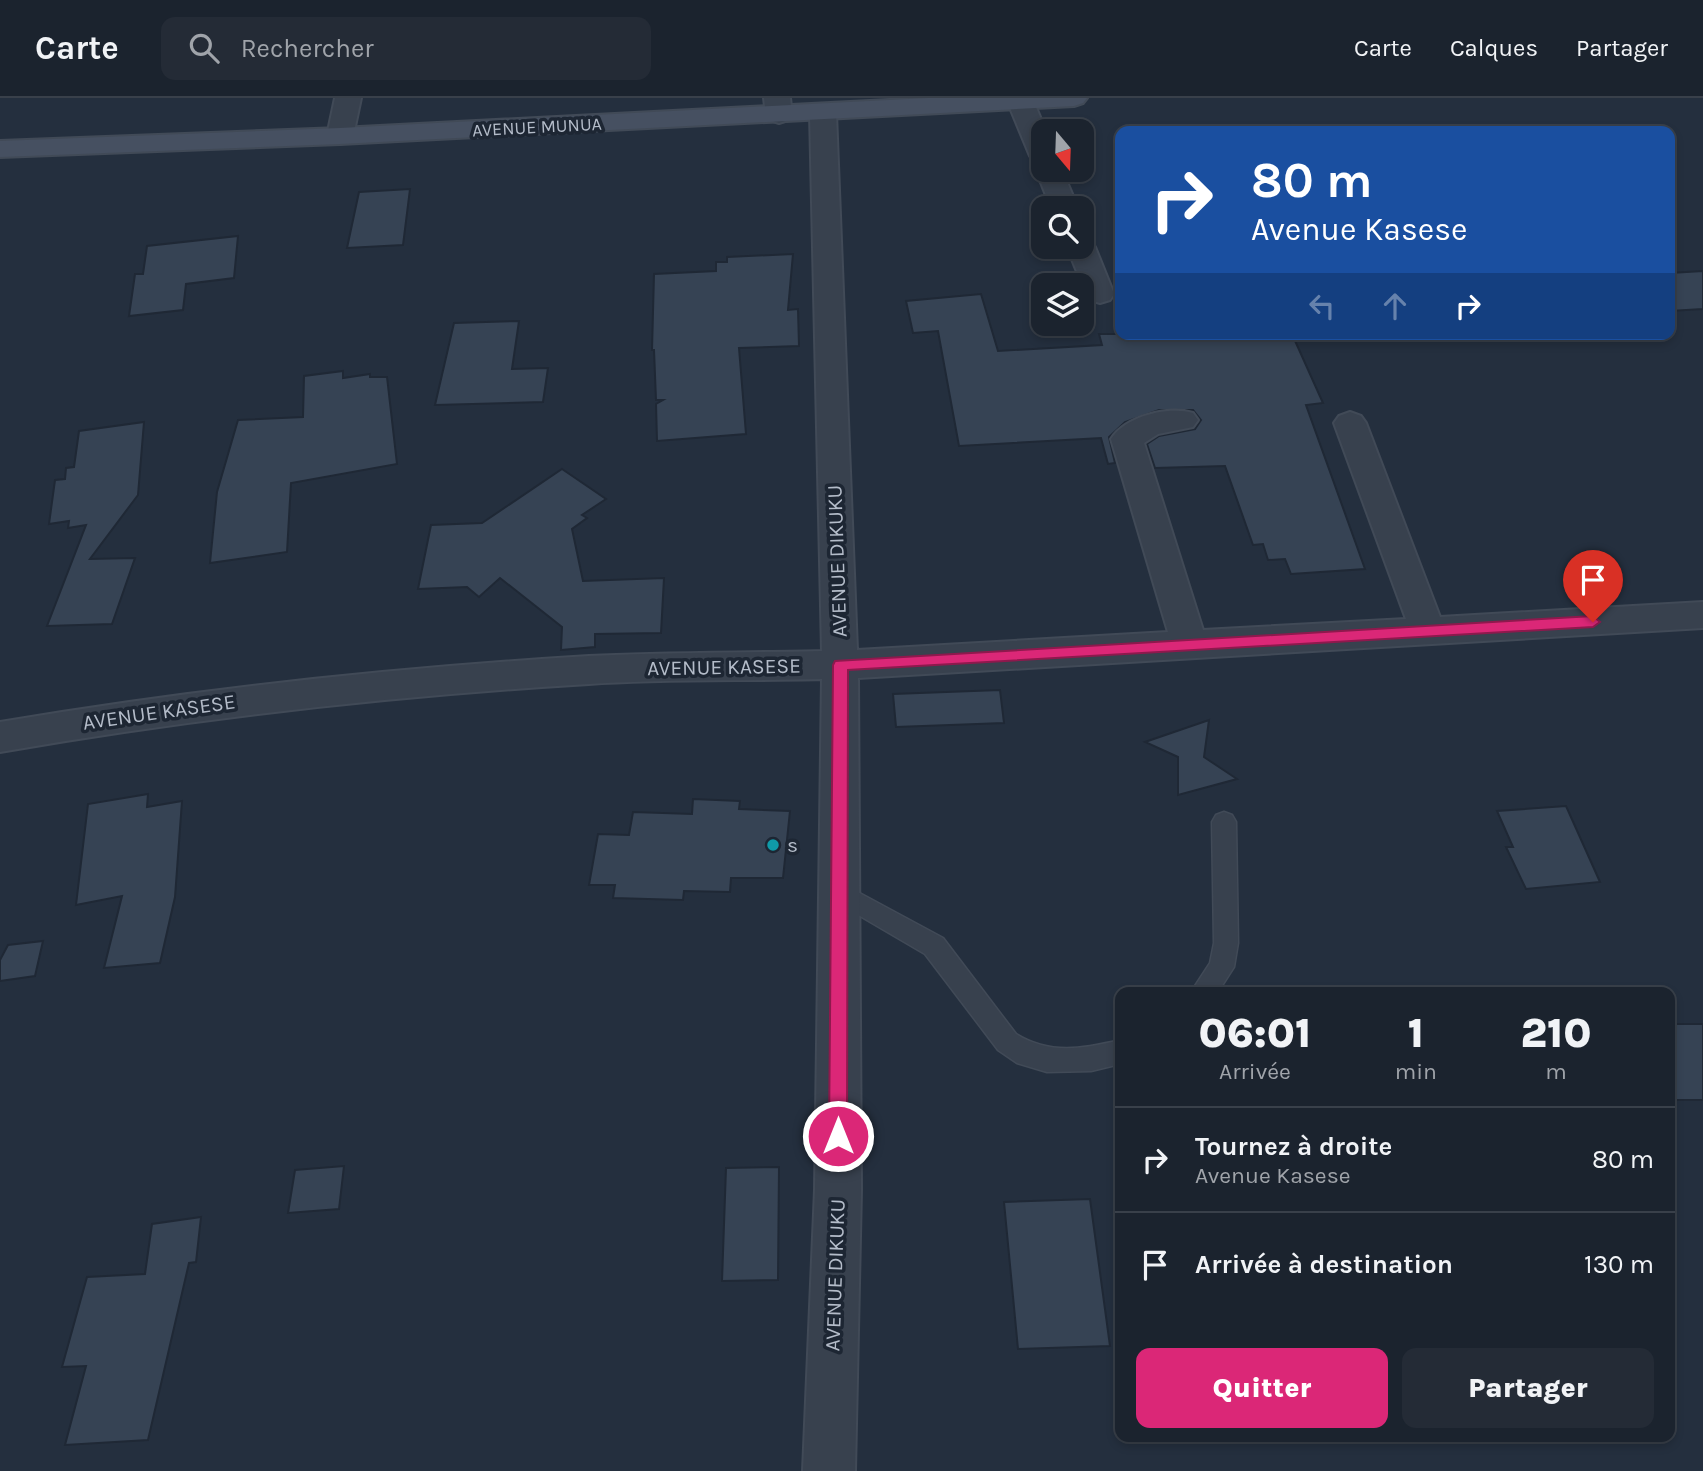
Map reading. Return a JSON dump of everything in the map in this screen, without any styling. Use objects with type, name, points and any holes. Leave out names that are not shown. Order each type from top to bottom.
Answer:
[{"type":"main road","name":"AVENUE MUNUA","points":[[0,149],[340,136],[778,107],[823,113],[928,102],[1074,98]]},
{"type":"street","points":[[340,136],[348,98]]},
{"type":"street","points":[[1020,100],[1031,127]]},
{"type":"street","name":"AVENUE DIKUKU","points":[[823,113],[840,665],[838,1190],[829,1471]]},
{"type":"street","points":[[1086,259],[1100,294]]},
{"type":"street","points":[[1182,420],[1150,425],[1127,439],[1190,645]]},
{"type":"street","points":[[1350,423],[1427,631]]},
{"type":"street","name":"AVENUE KASESE","points":[[0,737],[262,698],[590,670],[840,665],[1703,615]]},
{"type":"lane","points":[[1207,987],[1223,967],[1226,943],[1224,822]]},
{"type":"lane","points":[[839,891],[934,946],[1007,1042],[1026,1054],[1047,1060],[1091,1059],[1115,1053]]},
{"type":"building","points":[[410,189],[403,245],[347,248],[359,192]]},
{"type":"building","points":[[238,236],[234,278],[186,284],[183,310],[129,316],[135,274],[143,274],[147,246]]},
{"type":"building","points":[[793,254],[788,310],[798,309],[799,346],[739,348],[746,434],[657,441],[656,404],[663,400],[656,400],[652,350],[654,274],[716,271],[716,262],[727,262],[727,257]]},
{"type":"building","points":[[1703,271],[1703,309],[1675,311],[1675,273]]},
{"type":"building","points":[[981,294],[998,351],[1102,345],[1099,334],[1115,334],[1115,340],[1295,340],[1323,403],[1306,405],[1365,569],[1291,574],[1285,559],[1268,560],[1263,544],[1253,545],[1225,466],[1155,468],[1147,444],[1159,436],[1195,429],[1201,420],[1193,410],[1159,410],[1125,422],[1109,437],[1115,463],[1108,464],[1101,438],[959,446],[938,331],[913,333],[906,301]]},
{"type":"building","points":[[519,321],[512,369],[548,368],[543,402],[435,405],[454,323]]},
{"type":"building","points":[[343,371],[343,378],[370,374],[370,377],[387,377],[397,464],[291,483],[287,552],[210,563],[217,492],[238,420],[303,417],[304,376]]},
{"type":"building","points":[[144,422],[138,495],[90,559],[135,558],[112,624],[47,626],[86,525],[68,528],[69,521],[49,524],[55,480],[65,479],[66,468],[74,467],[79,431]]},
{"type":"building","points":[[562,469],[606,499],[582,515],[587,518],[572,529],[583,581],[664,578],[661,633],[595,634],[595,647],[561,650],[562,627],[500,578],[479,597],[467,587],[418,589],[431,525],[482,523]]},
{"type":"building","points":[[1000,690],[1004,723],[896,727],[893,694]]},
{"type":"building","points":[[1209,720],[1204,757],[1237,779],[1178,795],[1178,757],[1145,742]]},
{"type":"building","points":[[148,794],[147,807],[182,801],[175,897],[160,963],[104,968],[122,896],[76,905],[88,804]]},
{"type":"building","points":[[693,799],[740,801],[739,809],[790,811],[783,878],[731,878],[730,892],[684,891],[683,900],[613,898],[615,885],[589,885],[598,834],[629,835],[633,812],[692,814]]},
{"type":"building","points":[[1566,806],[1600,882],[1526,889],[1506,847],[1513,847],[1497,811]]},
{"type":"building","points":[[43,941],[35,976],[0,981],[0,960],[8,945]]},
{"type":"building","points":[[1675,1024],[1703,1024],[1703,1100],[1675,1100]]},
{"type":"building","points":[[344,1166],[339,1209],[288,1213],[295,1170]]},
{"type":"building","points":[[779,1167],[778,1280],[722,1281],[726,1168]]},
{"type":"building","points":[[1090,1199],[1110,1346],[1018,1349],[1004,1202]]},
{"type":"building","points":[[201,1217],[196,1262],[189,1263],[148,1440],[65,1445],[86,1366],[62,1367],[87,1277],[145,1274],[152,1224]]},
{"type":"place","name":"s","points":[[773,845]]},
{"type":"route","points":[[838,1136],[840,665],[1593,622]]}]
